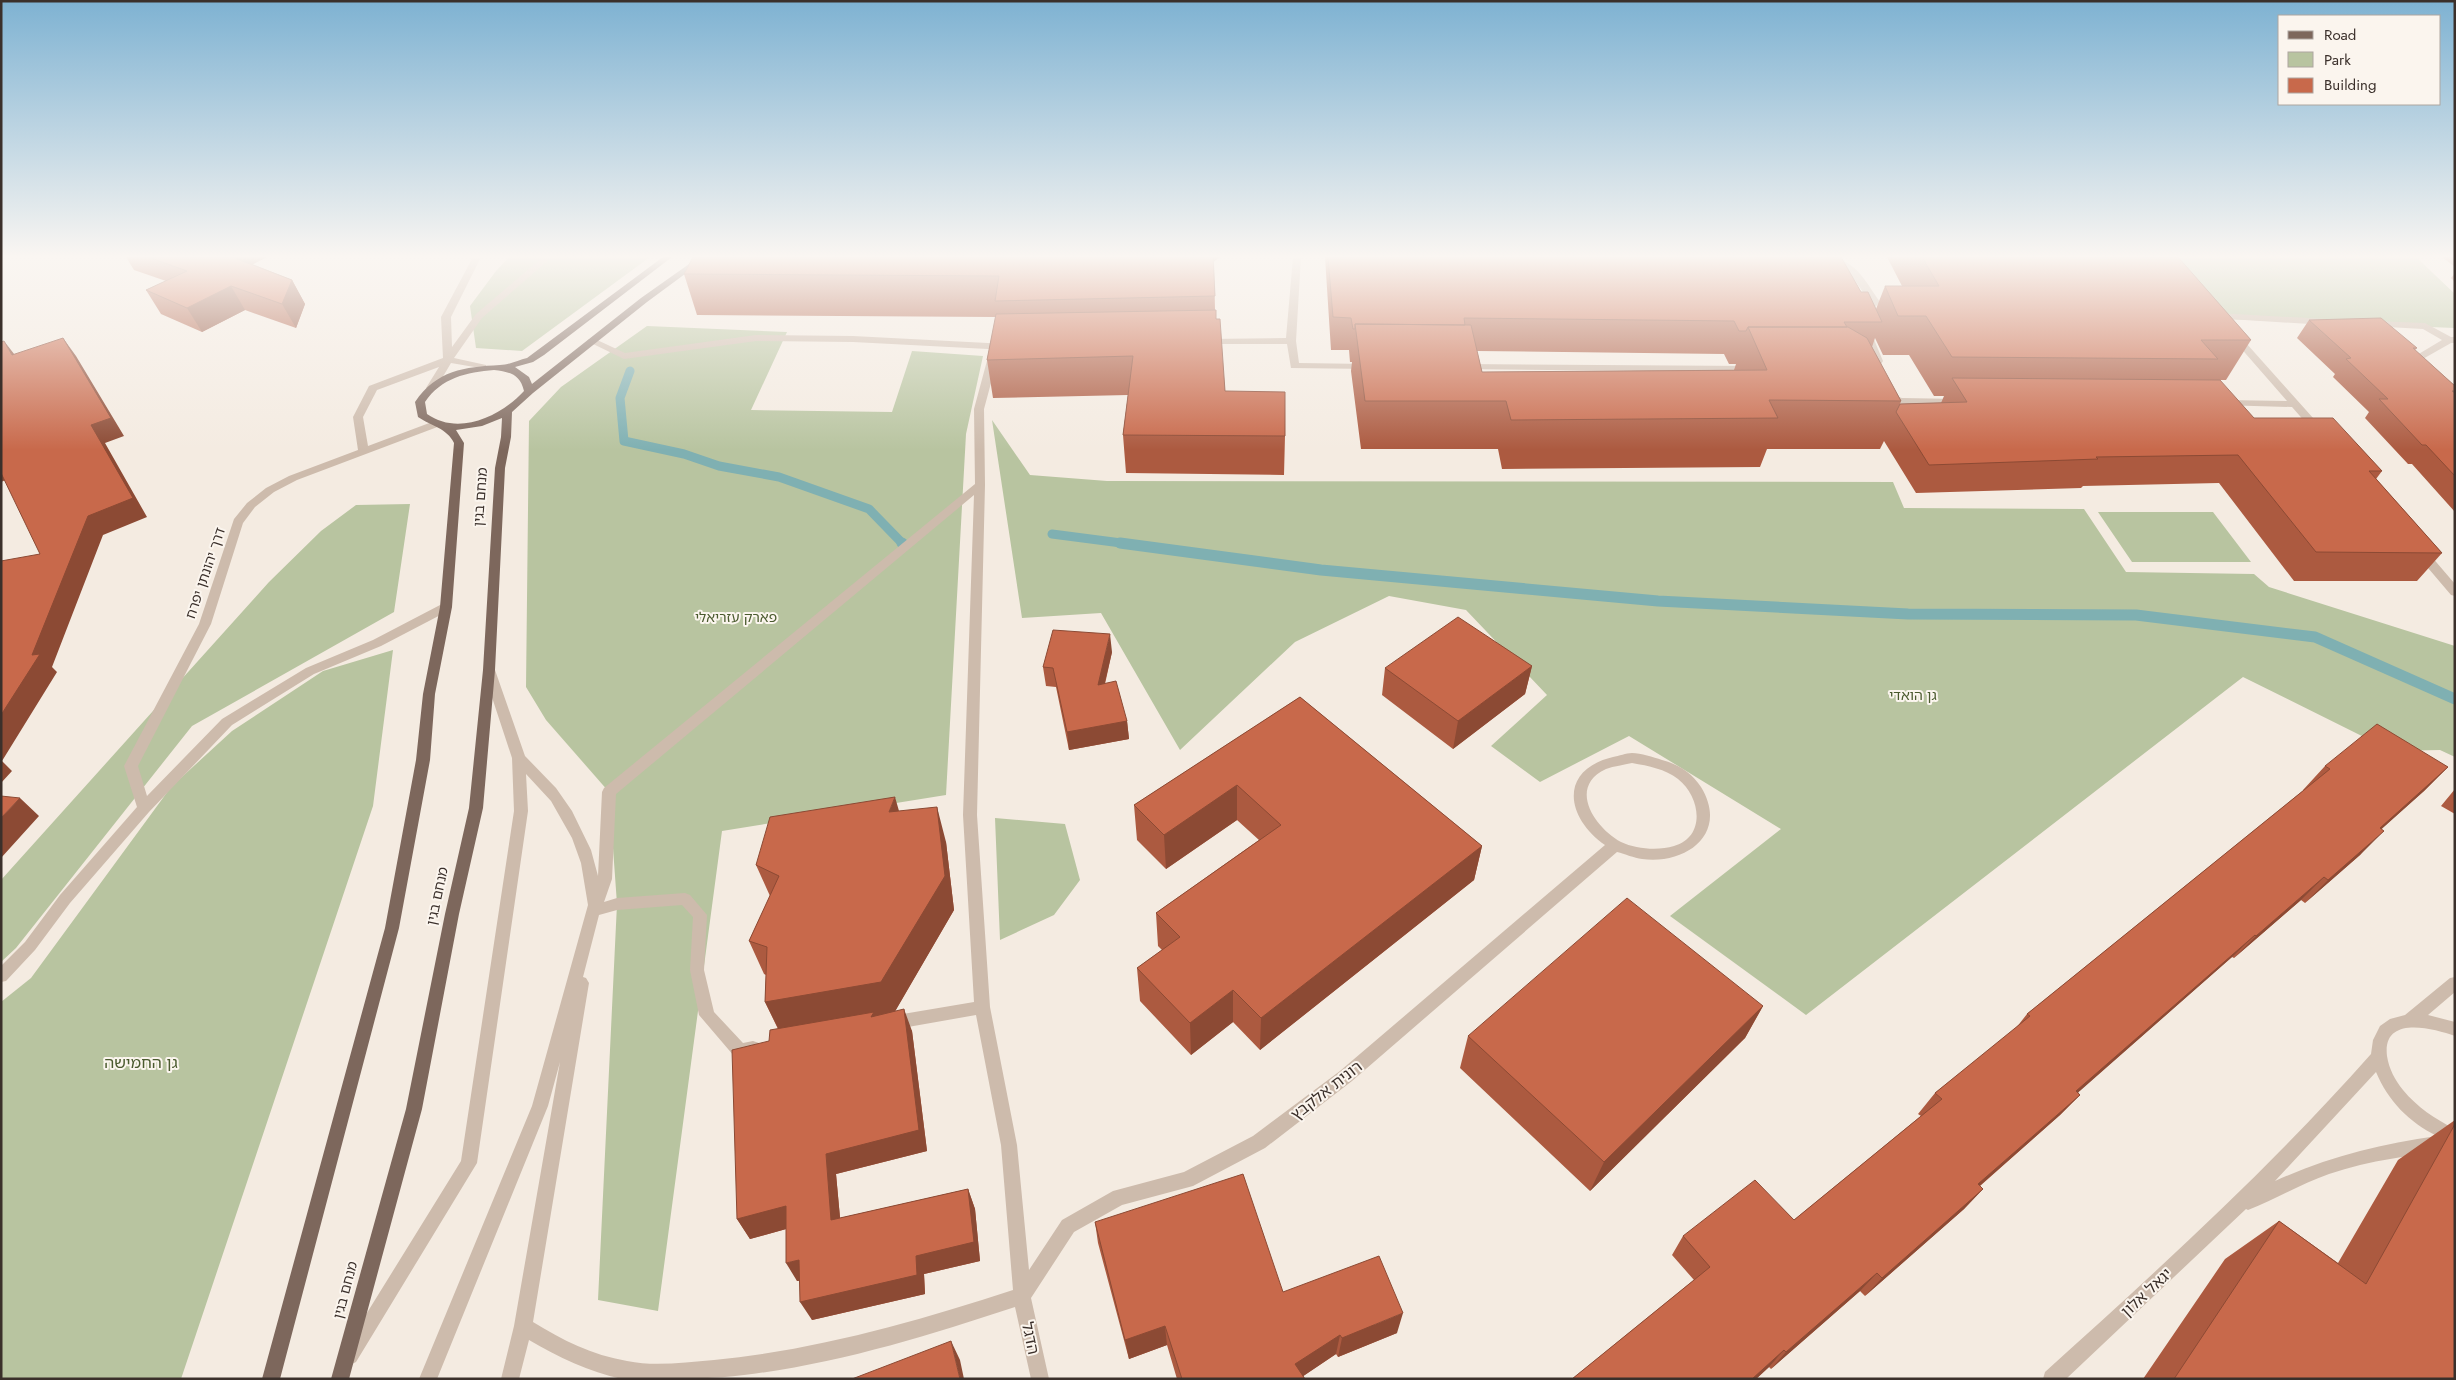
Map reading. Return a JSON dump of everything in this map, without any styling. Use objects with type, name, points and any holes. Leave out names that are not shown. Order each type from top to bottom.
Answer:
[{"type":"main road","points":[[431,388],[456,374],[483,367],[504,367],[530,360],[582,321]]},
{"type":"main road","points":[[440,425],[475,424],[508,412],[529,391],[618,321]]},
{"type":"main road","points":[[504,367],[524,376],[529,385],[529,391]]},
{"type":"main road","name":"מנחם בגין","points":[[271,1379],[392,928],[424,760],[429,694],[446,607],[459,443],[455,434],[422,415],[419,406],[422,397],[431,388]]},
{"type":"main road","name":"מנחם בגין","points":[[342,1373],[414,1109],[452,914],[476,808],[489,670],[500,468],[506,437],[508,412]]},
{"type":"street","points":[[446,321],[448,360]]},
{"type":"street","points":[[431,388],[475,321]]},
{"type":"street","points":[[1292,321],[1291,341],[1294,366],[1374,367]]},
{"type":"street","points":[[1861,321],[1878,361],[1868,382]]},
{"type":"street","points":[[2221,321],[2328,442]]},
{"type":"street","points":[[2328,321],[2337,322]]},
{"type":"street","points":[[2367,324],[2425,326],[2452,340]]},
{"type":"street","points":[[592,341],[624,356],[756,338],[853,339],[1015,347]]},
{"type":"street","points":[[2428,372],[2415,360],[2452,340]]},
{"type":"street","points":[[1192,343],[1291,341]]},
{"type":"street","name":"הדגל","points":[[996,347],[979,409],[980,485],[970,814],[982,1007],[1009,1145],[1022,1296],[1040,1379]]},
{"type":"street","points":[[363,450],[358,417],[373,388],[448,360],[483,367]]},
{"type":"street","points":[[1454,367],[1762,369]]},
{"type":"street","points":[[1873,392],[1902,401],[1971,402]]},
{"type":"street","points":[[2217,404],[2296,404]]},
{"type":"street","name":"דרך יהונתן יפרח","points":[[144,808],[130,766],[205,624],[238,522],[251,505],[270,490],[293,478],[363,450],[440,425]]},
{"type":"street","points":[[428,1379],[540,1106],[593,911],[605,879],[609,792],[980,485]]},
{"type":"street","points":[[2417,547],[2455,592]]},
{"type":"street","points":[[1,976],[30,946],[65,899],[144,808],[227,722],[310,671],[377,643],[446,607]]},
{"type":"street","points":[[342,1373],[469,1163],[521,811],[519,758],[489,670]]},
{"type":"street","points":[[510,1379],[523,1326],[593,911],[593,888],[583,847],[560,803],[519,758]]},
{"type":"street","points":[[1632,758],[1652,761],[1671,768],[1688,780],[1700,795],[1705,812],[1704,828],[1695,842],[1679,851],[1659,855],[1636,853],[1615,846],[1598,834],[1586,820],[1579,804],[1580,789],[1586,776],[1597,766],[1613,759],[1632,758]]},
{"type":"street","name":"רונית אלקבץ","points":[[1022,1296],[1068,1226],[1119,1196],[1187,1180],[1260,1142],[1346,1076],[1615,846]]},
{"type":"street","points":[[593,911],[617,904],[685,899],[700,915],[697,970],[707,1015],[740,1051],[769,1046]]},
{"type":"street","points":[[2409,1021],[2455,983]]},
{"type":"street","points":[[875,1026],[982,1007]]},
{"type":"street","points":[[2455,1029],[2433,1022],[2409,1021],[2395,1024],[2385,1032],[2379,1042],[2378,1058],[2384,1076],[2397,1095],[2415,1113],[2455,1137]]},
{"type":"street","name":"יגאל אלון","points":[[2052,1379],[2239,1206],[2334,1109],[2378,1058]]},
{"type":"street","name":"יגאל אלון","points":[[2239,1206],[2286,1183],[2331,1166],[2393,1150],[2455,1142]]},
{"type":"street","points":[[523,1326],[559,1349],[602,1366],[641,1376],[752,1367],[906,1334],[1022,1296]]},
{"type":"green space","points":[[472,321],[562,321],[522,351],[476,348]]},
{"type":"green space","points":[[2287,321],[2455,321],[2455,328]]},
{"type":"green space","name":"פארק עזריאלי","points":[[647,326],[787,332],[751,410],[892,412],[912,351],[983,356],[966,434],[946,795],[722,831],[658,1311],[598,1300],[617,904],[609,792],[546,720],[526,687],[529,421],[561,387]]},
{"type":"green space","name":"גן הואדי","points":[[992,420],[1030,475],[1107,481],[1893,482],[1904,508],[2084,509],[2126,572],[2254,574],[2269,587],[2455,646],[2455,757],[2440,750],[2392,751],[2243,677],[1806,1015],[1670,916],[1781,829],[1629,736],[1540,782],[1491,746],[1547,695],[1466,610],[1389,596],[1295,642],[1180,750],[1101,613],[1022,618]]},
{"type":"green space","points":[[410,504],[394,612],[192,726],[16,948],[1,962],[1,880],[269,582],[321,531],[356,505]]},
{"type":"green space","points":[[2098,512],[2213,512],[2251,562],[2132,562]]},
{"type":"green space","name":"גן החמישה","points":[[393,650],[373,806],[181,1379],[1,1379],[1,1002],[31,978],[171,787],[232,731],[323,671]]},
{"type":"green space","points":[[995,818],[1065,824],[1080,880],[1054,915],[1000,940]]},
{"type":"building","points":[[995,321],[1220,321],[1225,391],[1285,392],[1285,436],[1123,435],[1133,356],[987,360]]},
{"type":"building","points":[[1352,321],[1464,321],[1465,325],[1355,324],[1355,329],[1353,329]]},
{"type":"building","points":[[1734,321],[1882,322],[1844,322],[1847,327],[1748,327],[1746,331],[1739,331]]},
{"type":"building","points":[[1929,321],[2235,321],[2251,340],[2201,340],[2218,359],[1952,357]]},
{"type":"building","points":[[2311,321],[2385,321],[2417,348],[2413,348],[2455,386],[2455,391],[2452,391],[2455,393],[2455,476],[2426,445],[2422,445],[2379,399],[2388,399],[2346,359],[2351,358]]},
{"type":"building","points":[[1355,324],[1471,325],[1482,372],[1767,370],[1748,327],[1848,327],[1867,338],[1901,401],[1769,400],[1778,418],[1511,420],[1506,401],[1365,401]]},
{"type":"building","points":[[63,338],[111,418],[91,425],[133,498],[88,516],[32,655],[40,654],[1,715],[1,561],[40,554],[1,473],[1,342],[4,341],[12,355]]},
{"type":"building","points":[[1952,378],[2220,380],[2254,418],[2333,418],[2382,471],[2369,471],[2442,553],[2316,552],[2238,455],[2096,457],[2098,459],[1929,465],[1896,412],[1900,404],[1967,402]]},
{"type":"building","points":[[1458,617],[1532,666],[1458,721],[1385,668]]},
{"type":"building","points":[[1053,630],[1110,634],[1098,685],[1116,681],[1127,721],[1067,732],[1053,668],[1043,667]]},
{"type":"building","points":[[1300,697],[1482,846],[1261,1018],[1233,990],[1190,1023],[1137,968],[1180,937],[1156,913],[1281,825],[1237,785],[1164,835],[1134,805]]},
{"type":"building","points":[[2377,724],[2448,767],[2380,828],[2384,831],[2328,880],[2324,877],[2076,1091],[2080,1095],[1978,1184],[1983,1189],[1882,1278],[1877,1273],[1752,1379],[1572,1379],[1710,1267],[1683,1236],[1755,1180],[1794,1220],[1942,1099],[1935,1093],[2030,1016],[2027,1014],[2330,769],[2325,766]]},
{"type":"building","points":[[1,796],[20,798],[1,818]]},
{"type":"building","points":[[895,797],[889,812],[937,807],[945,876],[881,982],[765,1002],[767,947],[749,941],[779,876],[756,865],[770,817]]},
{"type":"building","points":[[1627,898],[1763,1006],[1604,1162],[1468,1036]]},
{"type":"building","points":[[904,1009],[919,1130],[826,1154],[831,1220],[968,1189],[974,1242],[916,1256],[917,1275],[800,1302],[799,1260],[786,1263],[786,1206],[737,1219],[732,1050],[769,1041],[770,1030],[874,1012],[871,1017]]},
{"type":"building","points":[[2455,1124],[2455,1379],[2174,1379],[2279,1221],[2366,1284]]},
{"type":"building","points":[[1243,1174],[1283,1292],[1379,1256],[1403,1313],[1342,1338],[1340,1335],[1295,1364],[1305,1379],[1182,1379],[1165,1326],[1125,1340],[1095,1222]]},
{"type":"building","points":[[951,1341],[960,1379],[852,1379]]},
{"type":"waterway","points":[[630,371],[620,398],[624,441],[684,454],[719,466],[779,477],[869,509],[903,544]]},
{"type":"waterway","points":[[1052,534],[1129,544]]},
{"type":"waterway","points":[[1120,543],[1321,570],[1658,601],[1908,614],[2136,615],[2315,637],[2455,699]]}]
